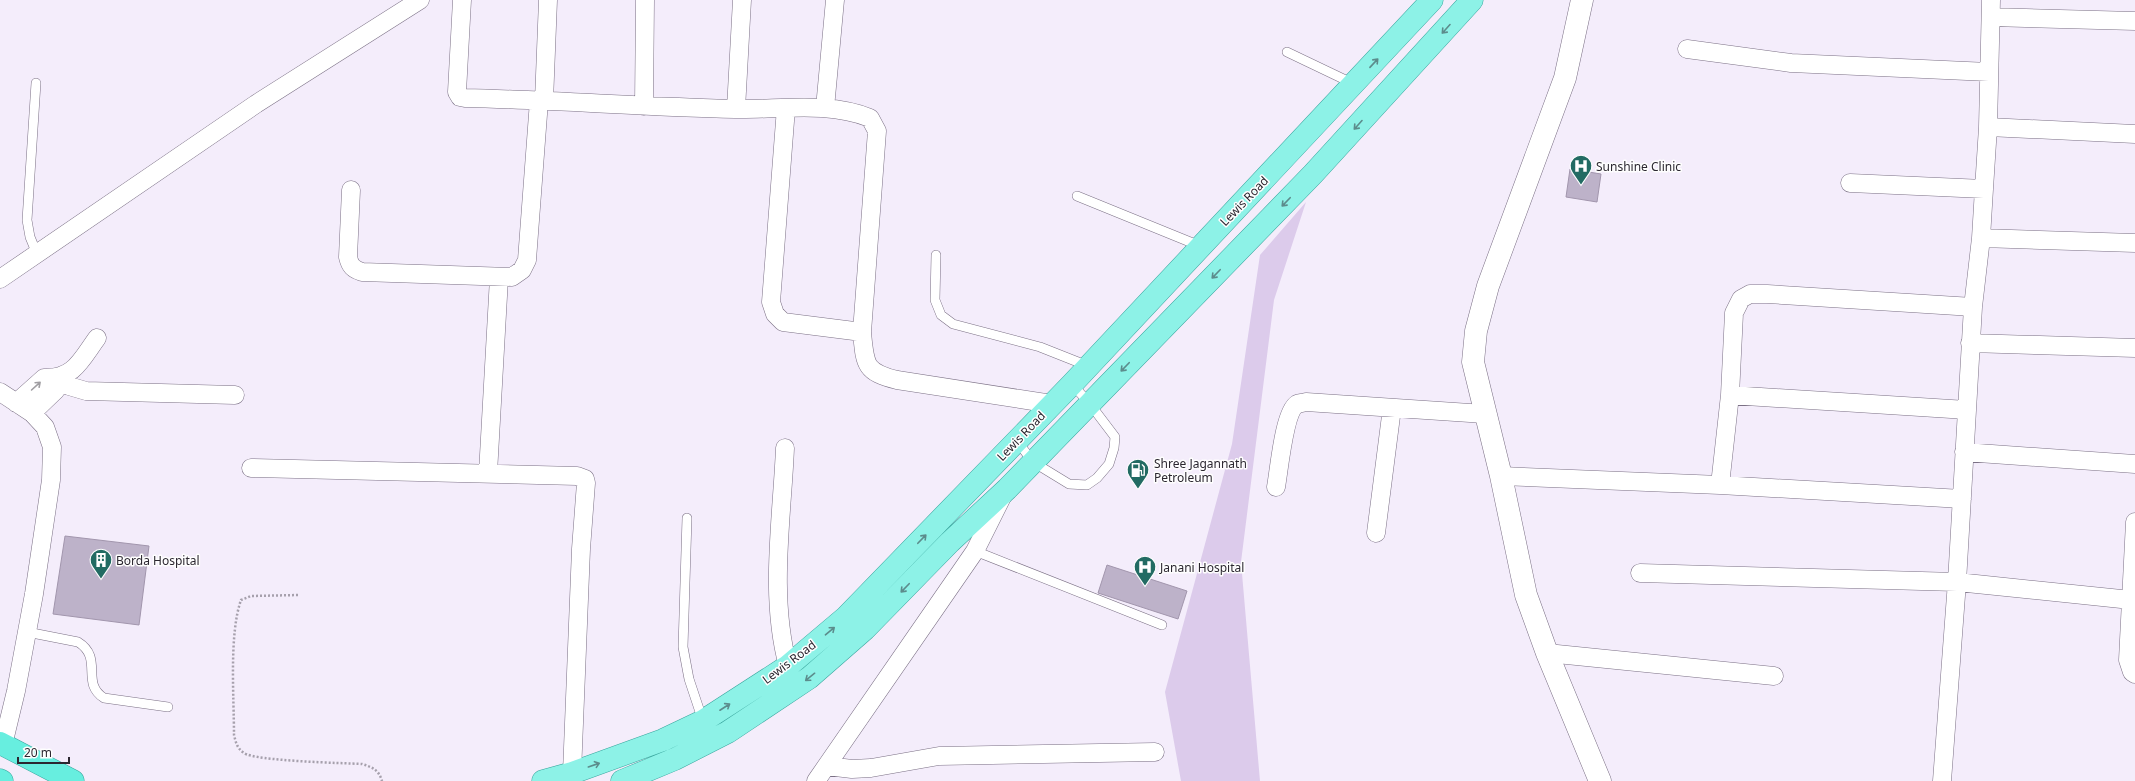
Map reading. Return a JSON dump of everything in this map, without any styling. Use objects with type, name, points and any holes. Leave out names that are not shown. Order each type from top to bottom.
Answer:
[{"type":"highway","points":[[2,744],[72,781]]},
{"type":"main road","name":"Lewis Road","points":[[543,781],[572,773],[663,740],[703,721],[788,666],[846,617],[1072,384],[1224,220],[1290,153],[1432,0]]},
{"type":"main road","name":"Lewis Road","points":[[622,781],[675,759],[728,732],[809,678],[865,629],[950,542],[1033,462],[1313,174],[1472,0]]},
{"type":"street","points":[[0,279],[256,104],[420,0]]},
{"type":"street","points":[[462,0],[457,92],[460,97],[736,109],[826,108],[857,112],[870,118],[877,131],[862,332],[864,358],[870,369],[882,376],[1052,404]]},
{"type":"street","points":[[351,190],[348,256],[350,265],[355,269],[362,272],[499,278],[512,277],[522,270],[527,260],[548,0]]},
{"type":"street","points":[[644,106],[646,0]]},
{"type":"street","points":[[736,109],[742,0]]},
{"type":"street","points":[[826,108],[835,0]]},
{"type":"street","points":[[1582,0],[1565,78],[1488,286],[1476,331],[1473,362],[1526,595],[1547,653],[1600,781]]},
{"type":"street","points":[[1942,781],[1957,582],[1970,343],[1981,238],[1988,127],[1991,8],[2135,21]]},
{"type":"street","points":[[1686,49],[1792,64],[1989,72]]},
{"type":"street","points":[[786,108],[770,302],[775,314],[782,322],[862,332]]},
{"type":"street","points":[[1988,127],[2135,134]]},
{"type":"street","points":[[1850,183],[1984,189]]},
{"type":"street","points":[[1981,238],[2135,243]]},
{"type":"street","points":[[488,473],[499,278]]},
{"type":"street","points":[[1720,485],[1730,394],[1734,313],[1741,299],[1750,294],[1973,307]]},
{"type":"street","points":[[16,403],[44,378],[58,378],[74,370],[97,338]]},
{"type":"street","points":[[1970,343],[2135,348]]},
{"type":"street","points":[[58,378],[69,386],[86,390],[235,395]]},
{"type":"street","points":[[32,413],[56,390],[58,378]]},
{"type":"street","points":[[0,392],[32,413],[45,427],[52,447],[51,480],[27,632],[16,691],[2,744]]},
{"type":"street","points":[[1730,394],[1967,410]]},
{"type":"street","points":[[1276,487],[1286,428],[1290,413],[1297,404],[1306,402],[1485,414]]},
{"type":"street","points":[[1376,532],[1392,408]]},
{"type":"street","points":[[785,448],[778,587],[783,647],[788,666]]},
{"type":"street","points":[[1964,452],[2135,464]]},
{"type":"street","points":[[251,468],[488,473],[577,476],[585,479],[572,773]]},
{"type":"street","points":[[1500,476],[1720,485],[1962,499]]},
{"type":"street","points":[[816,781],[976,551],[1006,489]]},
{"type":"street","points":[[2135,522],[2128,660],[2132,672],[2135,674]]},
{"type":"street","points":[[1640,573],[1957,582],[2131,600]]},
{"type":"street","points":[[1547,653],[1774,676]]},
{"type":"street","points":[[827,766],[852,769],[871,768],[940,756],[1155,752]]},
{"type":"lane","points":[[1287,52],[1354,84]]},
{"type":"lane","points":[[36,83],[27,220],[30,238],[37,254]]},
{"type":"lane","points":[[1077,196],[1200,246]]},
{"type":"lane","points":[[936,255],[935,300],[941,315],[953,324],[1040,347],[1088,366]]},
{"type":"lane","points":[[1017,441],[1033,462],[1069,484],[1087,485],[1097,478],[1109,464],[1114,448],[1115,438],[1090,404],[1072,384]]},
{"type":"lane","points":[[688,518],[683,647],[689,679],[703,721]]},
{"type":"lane","points":[[976,551],[1162,625]]},
{"type":"lane","points":[[27,632],[78,642],[86,647],[91,655],[92,684],[96,694],[104,698],[168,707]]},
{"type":"path","points":[[298,595],[251,596],[241,600],[236,612],[234,638],[234,735],[237,747],[246,754],[264,758],[372,766],[380,774],[382,781]]},
{"type":"shaded area","points":[[1306,202],[1274,300],[1241,562],[1260,781],[1181,781],[1165,692],[1232,444],[1260,255]]},
{"type":"building","points":[[1570,169],[1601,174],[1597,202],[1566,197]]},
{"type":"building","name":"Borda Hospital","points":[[65,536],[149,546],[139,625],[53,614]]},
{"type":"building","points":[[1107,565],[1187,591],[1178,619],[1098,593]]},
{"type":"place","name":"Sunshine Clinic","points":[[1581,186]]},
{"type":"place","name":"Shree Jagannath Petroleum","points":[[1138,490]]},
{"type":"place","name":"Borda Hospital","points":[[101,580]]},
{"type":"place","name":"Janani Hospital","points":[[1145,586]]}]
